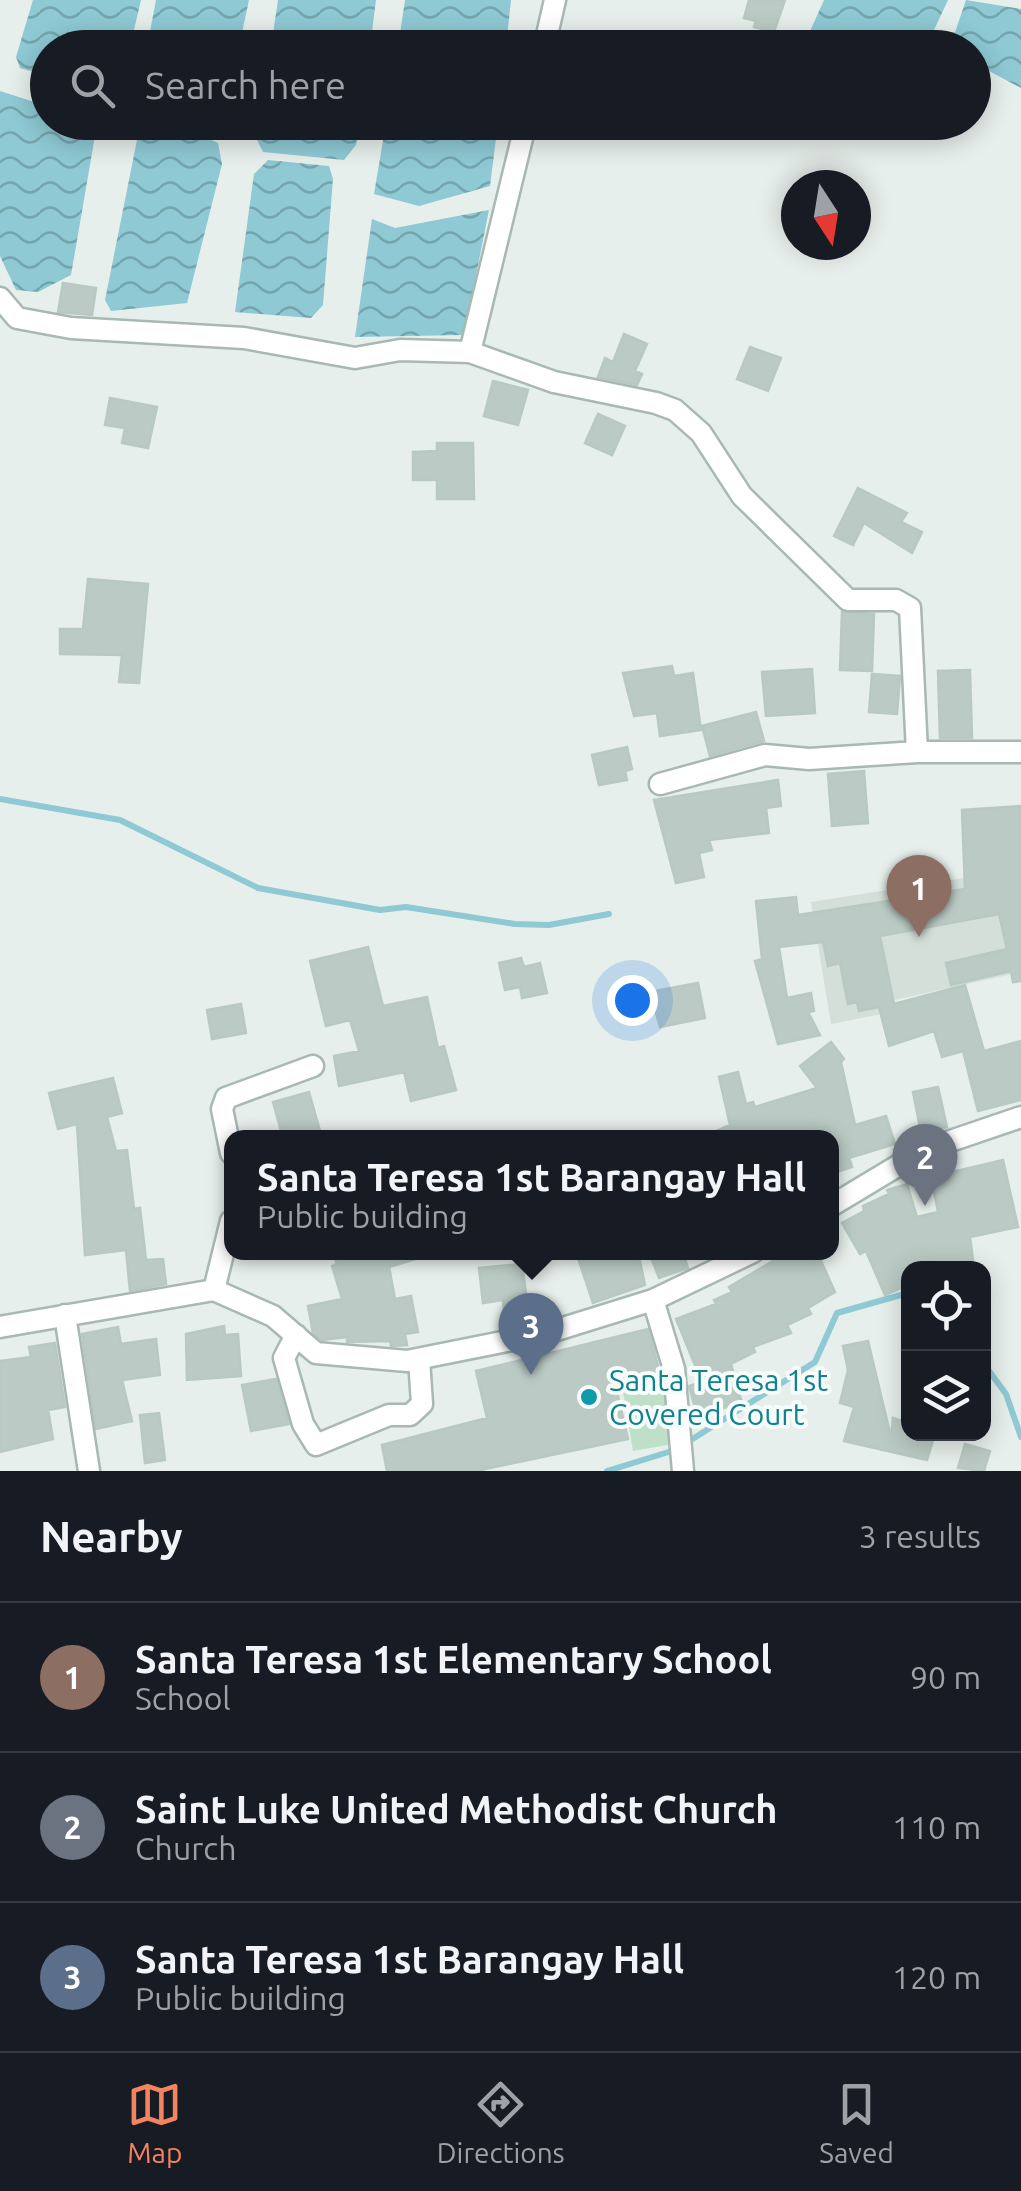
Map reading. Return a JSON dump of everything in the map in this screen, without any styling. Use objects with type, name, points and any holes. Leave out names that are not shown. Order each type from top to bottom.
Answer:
[{"type":"street","points":[[548,30],[555,0]]},
{"type":"street","points":[[470,352],[522,140]]},
{"type":"street","points":[[0,298],[18,318],[71,328],[244,338],[355,358],[400,350],[470,352],[554,382],[675,410],[701,433],[742,496],[848,600],[896,600],[910,608],[917,752]]},
{"type":"street","points":[[660,784],[765,755],[809,759],[917,752],[1021,752]]},
{"type":"street","points":[[226,1130],[222,1109],[226,1098],[313,1066]]},
{"type":"street","points":[[839,1201],[924,1150],[1021,1118]]},
{"type":"street","points":[[214,1290],[224,1249]]},
{"type":"street","points":[[0,1327],[214,1290],[273,1316],[316,1353],[419,1359],[547,1334],[653,1300],[737,1260]]},
{"type":"street","points":[[653,1300],[674,1369],[682,1461]]},
{"type":"street","points":[[65,1314],[88,1471]]},
{"type":"street","points":[[296,1336],[284,1358],[303,1424],[316,1444],[390,1415],[410,1415],[422,1404],[419,1359]]},
{"type":"shaded area","points":[[1021,869],[1021,972],[890,1001],[892,1012],[831,1024],[811,902]]},
{"type":"green space","points":[[662,1380],[673,1444],[633,1451],[622,1386]]},
{"type":"water","points":[[33,0],[141,0],[134,30],[30,30],[30,71],[20,68],[16,57]]},
{"type":"water","points":[[156,0],[249,0],[243,30],[150,30]]},
{"type":"water","points":[[278,0],[376,0],[372,30],[274,30]]},
{"type":"water","points":[[405,0],[511,0],[508,30],[401,30]]},
{"type":"water","points":[[824,0],[948,0],[934,30],[811,30]]},
{"type":"water","points":[[966,0],[1021,9],[1021,88],[991,72],[991,30],[956,30]]},
{"type":"water","points":[[0,91],[30,101],[30,140],[94,140],[71,275],[38,292],[16,290],[0,256]]},
{"type":"water","points":[[137,140],[218,143],[222,164],[187,303],[111,311],[105,300]]},
{"type":"water","points":[[257,140],[357,140],[344,160],[263,152]]},
{"type":"water","points":[[383,140],[496,140],[490,186],[419,206],[374,194]]},
{"type":"water","points":[[268,160],[329,166],[333,179],[323,305],[311,318],[235,312],[254,174]]},
{"type":"water","points":[[489,210],[464,335],[355,337],[372,219],[395,228]]},
{"type":"building","points":[[749,0],[785,0],[775,30],[754,27],[756,21],[744,18]]},
{"type":"building","points":[[63,283],[96,288],[92,315],[58,312]]},
{"type":"building","points":[[624,334],[647,344],[635,371],[642,374],[637,385],[598,377],[605,358],[613,362]]},
{"type":"building","points":[[750,347],[781,358],[768,391],[737,379]]},
{"type":"building","points":[[493,381],[528,390],[518,425],[484,416]]},
{"type":"building","points":[[110,398],[157,407],[148,448],[122,443],[125,428],[105,425]]},
{"type":"building","points":[[598,414],[625,426],[612,455],[585,443]]},
{"type":"building","points":[[437,443],[473,443],[474,499],[437,499],[437,480],[413,480],[413,452],[437,451]]},
{"type":"building","points":[[858,488],[907,513],[901,522],[922,532],[912,553],[864,523],[853,545],[834,536]]},
{"type":"building","points":[[88,579],[148,584],[139,683],[119,682],[122,655],[60,654],[60,629],[83,629]]},
{"type":"building","points":[[842,612],[874,614],[872,671],[840,670]]},
{"type":"building","points":[[672,666],[674,676],[693,673],[701,730],[660,736],[657,713],[634,716],[623,673]]},
{"type":"building","points":[[812,669],[815,713],[766,716],[762,672]]},
{"type":"building","points":[[970,670],[972,738],[940,738],[938,671]]},
{"type":"building","points":[[872,674],[900,676],[897,714],[869,712]]},
{"type":"building","points":[[756,712],[764,741],[710,756],[702,726]]},
{"type":"building","points":[[627,747],[632,769],[625,771],[627,780],[599,785],[592,755]]},
{"type":"building","points":[[864,771],[868,823],[832,826],[828,774]]},
{"type":"building","points":[[778,780],[781,806],[766,808],[769,833],[709,840],[712,850],[699,853],[704,877],[676,883],[654,800]]},
{"type":"building","points":[[1021,806],[1021,981],[1013,982],[1011,971],[951,985],[946,963],[1007,949],[999,914],[880,936],[894,1004],[965,985],[984,1051],[1021,1041],[1021,1100],[978,1111],[963,1051],[942,1057],[934,1031],[889,1046],[879,1007],[859,1011],[857,1002],[848,1004],[840,963],[828,966],[823,942],[779,947],[787,998],[811,993],[814,1011],[808,1012],[820,1035],[778,1044],[755,961],[762,959],[756,901],[796,897],[798,915],[965,889],[962,810]]},
{"type":"building","points":[[368,947],[383,1006],[427,997],[438,1048],[444,1046],[456,1090],[411,1101],[404,1072],[339,1086],[334,1056],[359,1051],[350,1020],[326,1026],[310,961]]},
{"type":"building","points":[[521,958],[524,967],[540,963],[547,993],[522,998],[520,987],[505,990],[499,963]]},
{"type":"building","points":[[698,983],[705,1018],[660,1027],[650,992]]},
{"type":"building","points":[[241,1004],[246,1033],[212,1039],[207,1010]]},
{"type":"building","points":[[831,1042],[844,1059],[841,1062],[855,1125],[886,1116],[895,1144],[849,1158],[852,1167],[839,1171],[839,1130],[719,1130],[730,1125],[719,1077],[738,1072],[746,1104],[753,1102],[755,1107],[817,1088],[800,1066]]},
{"type":"building","points":[[113,1078],[122,1113],[107,1117],[116,1151],[127,1150],[134,1209],[140,1208],[146,1260],[163,1259],[166,1284],[130,1291],[126,1250],[85,1255],[77,1124],[58,1129],[49,1093]]},
{"type":"building","points":[[938,1087],[947,1127],[921,1133],[913,1092]]},
{"type":"building","points":[[309,1092],[320,1130],[281,1130],[273,1102]]},
{"type":"building","points":[[1003,1160],[1018,1227],[970,1237],[973,1261],[901,1261],[901,1288],[885,1295],[866,1251],[860,1254],[842,1223],[864,1211],[863,1206],[889,1194],[887,1190],[907,1184],[917,1217],[938,1212],[931,1177]]},
{"type":"building","points":[[336,1260],[412,1260],[389,1267],[395,1299],[411,1296],[418,1332],[405,1334],[407,1345],[391,1346],[390,1341],[347,1342],[347,1337],[322,1340],[313,1333],[308,1306],[342,1299],[332,1266],[337,1264]]},
{"type":"building","points":[[579,1260],[640,1260],[645,1285],[593,1303]]},
{"type":"building","points":[[652,1260],[686,1260],[688,1268],[659,1278]]},
{"type":"building","points":[[775,1260],[821,1260],[835,1292],[808,1308],[811,1314],[787,1325],[791,1333],[753,1347],[755,1352],[731,1364],[742,1403],[697,1415],[689,1386],[702,1382],[676,1319],[716,1304],[714,1300],[732,1292],[729,1287]]},
{"type":"building","points":[[522,1264],[528,1308],[504,1312],[503,1300],[483,1303],[479,1268]]},
{"type":"building","points":[[224,1326],[225,1335],[238,1334],[241,1376],[187,1380],[186,1334]]},
{"type":"building","points":[[118,1327],[121,1344],[156,1339],[160,1375],[122,1380],[132,1421],[96,1429],[82,1334]]},
{"type":"building","points":[[648,1329],[661,1377],[615,1383],[628,1439],[476,1471],[387,1471],[382,1445],[487,1418],[476,1371]]},
{"type":"building","points":[[868,1341],[891,1437],[893,1418],[901,1421],[901,1441],[933,1441],[927,1460],[844,1441],[854,1407],[840,1403],[848,1370],[843,1346]]},
{"type":"building","points":[[55,1343],[65,1407],[48,1410],[53,1439],[0,1452],[0,1361],[31,1357],[29,1347]]},
{"type":"building","points":[[276,1379],[289,1424],[251,1431],[242,1385]]},
{"type":"building","points":[[159,1413],[165,1460],[145,1463],[140,1415]]},
{"type":"building","points":[[965,1444],[990,1451],[984,1471],[958,1468]]},
{"type":"waterway","points":[[0,799],[120,820],[258,888],[380,910],[406,907],[515,924],[549,925],[609,914]]},
{"type":"waterway","points":[[607,1471],[675,1450],[815,1362],[837,1313],[901,1295]]},
{"type":"waterway","points":[[991,1374],[1006,1394],[1021,1437]]},
{"type":"place","name":"Santa Teresa 1st Elementary School","points":[[919,937]]},
{"type":"place","name":"Saint Luke United Methodist Church","points":[[925,1206]]},
{"type":"place","name":"Santa Teresa 1st Barangay Hall","points":[[531,1375]]},
{"type":"place","name":"Santa Teresa 1st Covered Court","points":[[589,1397]]}]
